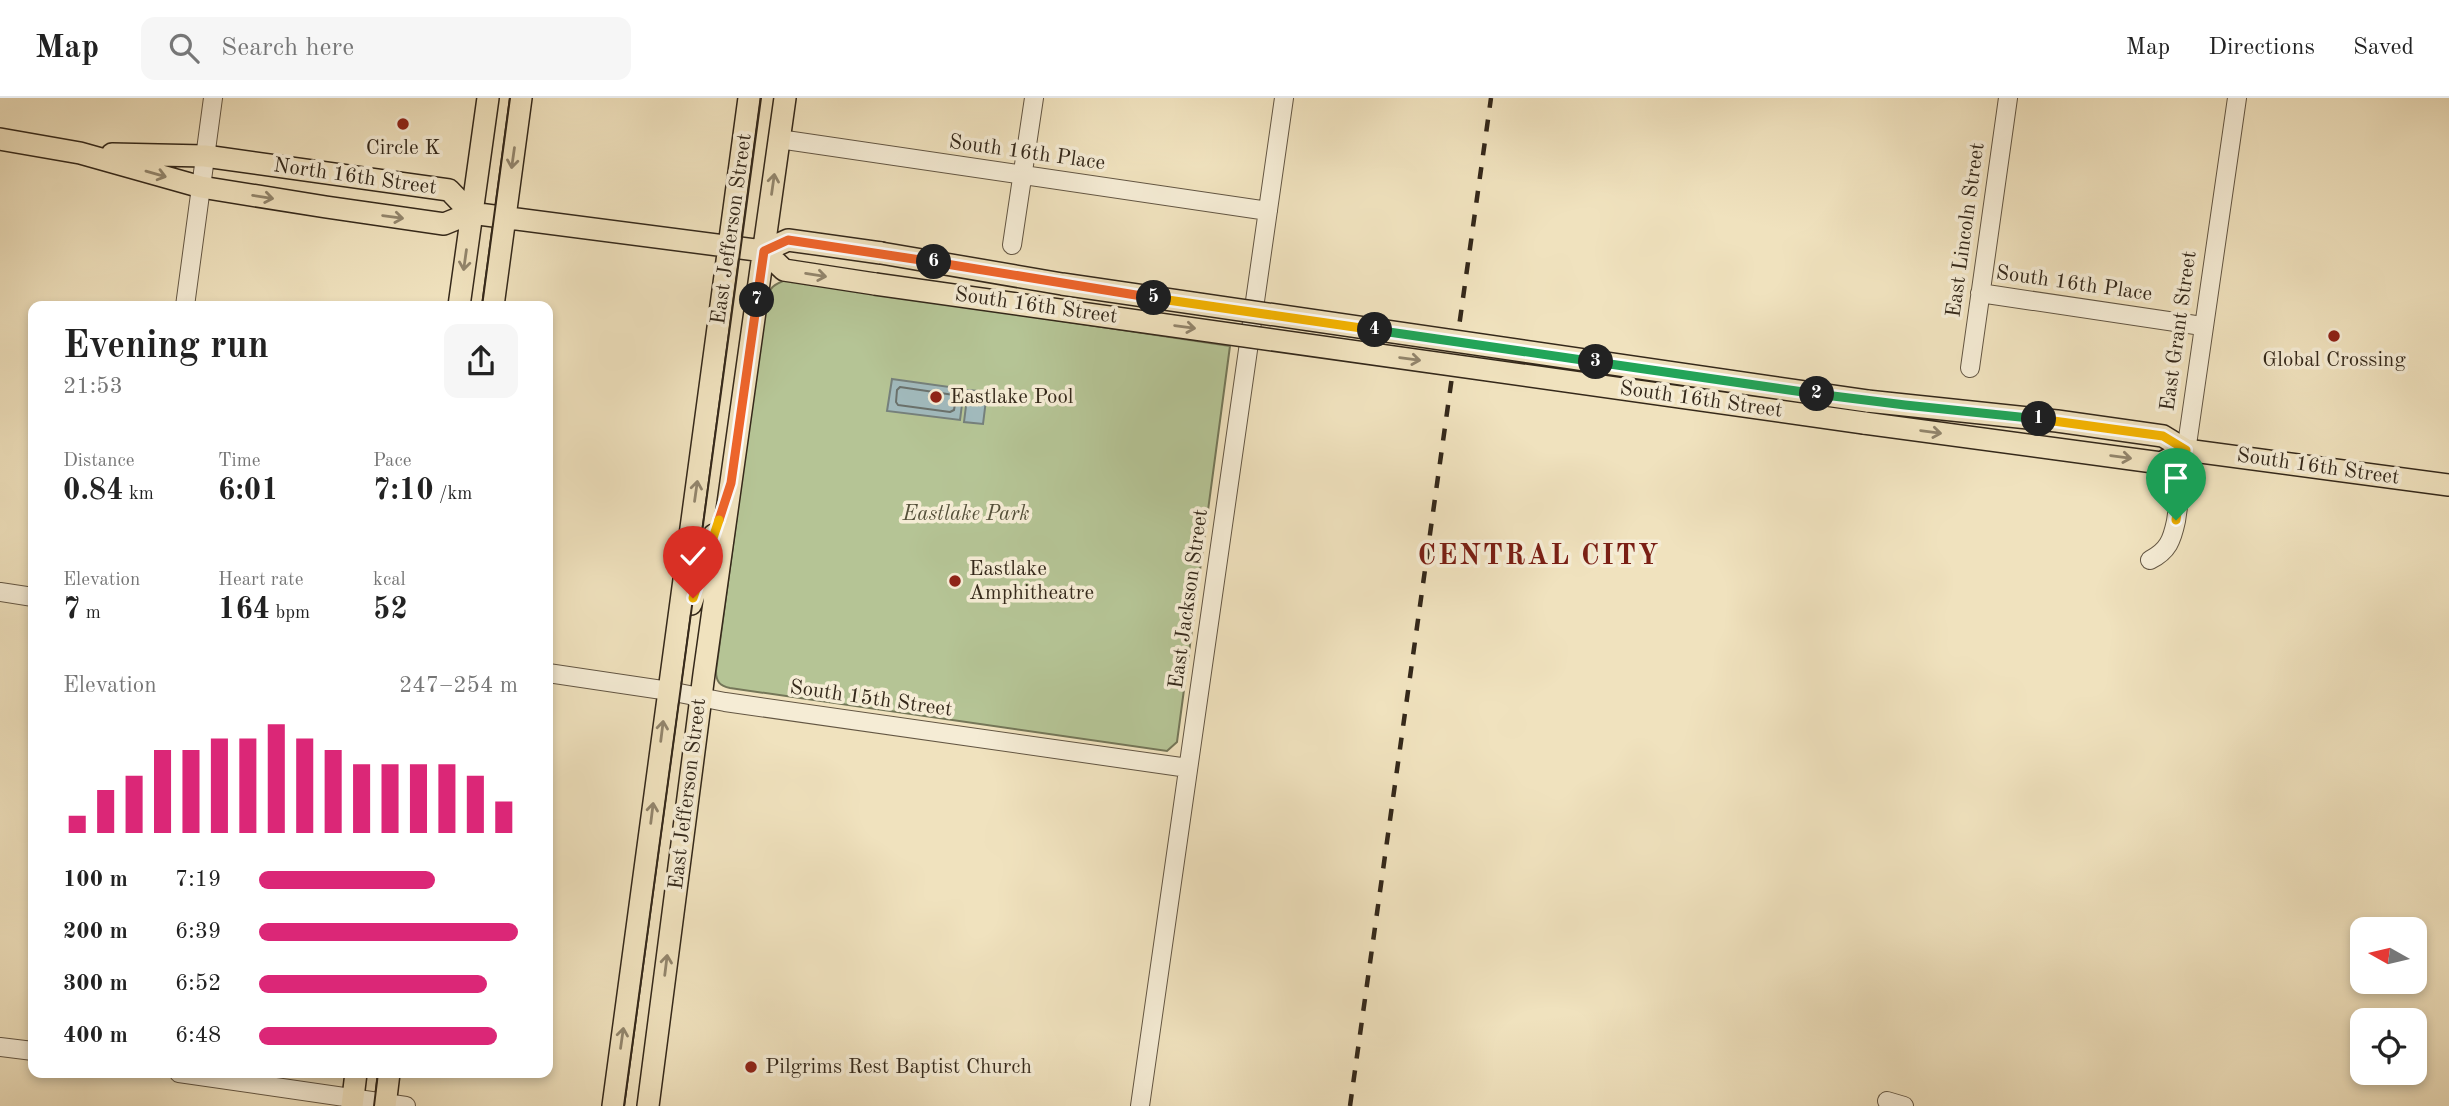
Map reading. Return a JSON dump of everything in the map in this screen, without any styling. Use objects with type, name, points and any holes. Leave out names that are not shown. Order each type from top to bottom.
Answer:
[{"type":"main road","points":[[460,301],[488,98]]},
{"type":"main road","points":[[494,301],[521,98]]},
{"type":"main road","name":"East Jefferson Street","points":[[613,1106],[749,98]]},
{"type":"main road","name":"East Jefferson Street","points":[[648,1106],[701,697],[785,98]]},
{"type":"main road","name":"North 16th Street","points":[[0,139],[80,153],[201,187],[444,224],[471,214],[449,190],[205,156],[80,153]]},
{"type":"main road","name":"South 16th Street","points":[[471,214],[764,251],[788,240],[1062,284],[1867,401],[2057,421],[2163,436],[2186,450],[2449,485]]},
{"type":"main road","name":"South 16th Street","points":[[764,251],[784,270],[1864,423],[2161,463],[2186,450]]},
{"type":"main road","name":"East Jefferson Street","points":[[675,652],[731,483]]},
{"type":"main road","points":[[352,1102],[355,1078]]},
{"type":"main road","points":[[389,1078],[392,1105]]},
{"type":"street","points":[[186,301],[213,98]]},
{"type":"street","points":[[1012,245],[1034,98]]},
{"type":"street","name":"East Jackson Street","points":[[1140,1106],[1284,98]]},
{"type":"street","name":"East Lincoln Street","points":[[1970,368],[2008,98]]},
{"type":"street","name":"East Grant Street","points":[[2150,560],[2163,554],[2173,536],[2237,98]]},
{"type":"street","name":"South 16th Place","points":[[779,139],[1268,211]]},
{"type":"street","name":"South 16th Place","points":[[1980,293],[2203,326]]},
{"type":"street","points":[[0,592],[28,596]]},
{"type":"street","name":"South 15th Street","points":[[553,674],[1188,768]]},
{"type":"street","points":[[0,1047],[28,1050]]},
{"type":"street","points":[[209,1078],[352,1102],[392,1105]]},
{"type":"green space","name":"Eastlake Park","points":[[786,280],[1230,346],[1177,742],[1167,751],[730,688],[719,683],[716,671],[766,300],[773,287]]},
{"type":"water","points":[[892,379],[964,389],[960,420],[887,411]]},
{"type":"water","points":[[968,390],[987,392],[983,424],[964,422]]},
{"type":"tram line","points":[[483,301],[510,98]]},
{"type":"tram line","points":[[624,1106],[761,98]]},
{"type":"tram line","points":[[374,1106],[377,1078]]},
{"type":"railway","points":[[1350,1106],[1491,98]]},
{"type":"place","name":"Circle K","points":[[403,124]]},
{"type":"place","name":"Global Crossing","points":[[2334,336]]},
{"type":"place","name":"Eastlake Pool","points":[[936,397]]},
{"type":"place","name":"Eastlake Amphitheatre","points":[[955,581]]},
{"type":"place","name":"Pilgrims Rest Baptist Church","points":[[751,1067]]},
{"type":"district","name":"CENTRAL CITY","points":[[1539,557]]},
{"type":"route","points":[[693,598],[731,483],[764,251],[788,240],[1062,284],[1867,401],[1984,412],[2163,436],[2186,450],[2176,520]]}]
